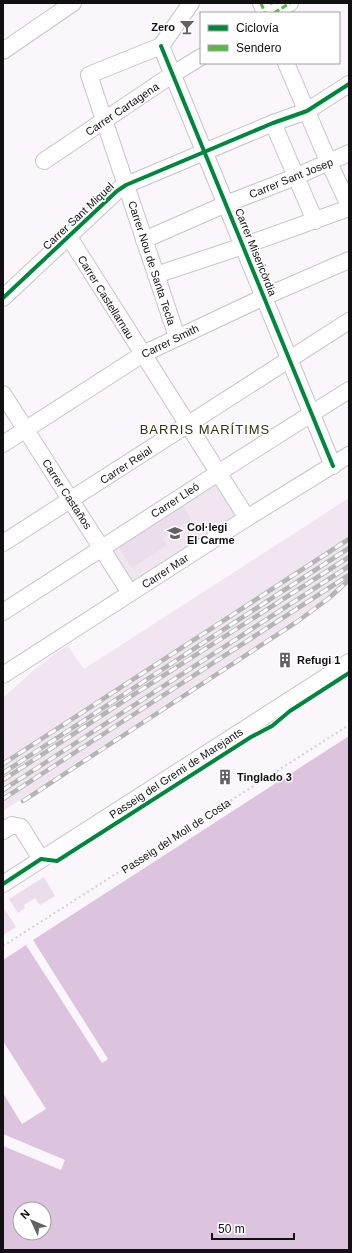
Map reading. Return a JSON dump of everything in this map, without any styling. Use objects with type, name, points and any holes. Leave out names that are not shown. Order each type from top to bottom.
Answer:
[{"type":"street","points":[[3,51],[73,3]]},
{"type":"street","points":[[161,46],[191,3]]},
{"type":"street","points":[[276,12],[290,3]]},
{"type":"street","name":"Carrer Misericòrdia","points":[[161,46],[333,466]]},
{"type":"street","name":"Carrer Nou de Santa Tecla","points":[[161,46],[89,75],[177,337]]},
{"type":"street","name":"Carrer Cartagena","points":[[44,161],[173,74],[200,58]]},
{"type":"street","points":[[156,275],[315,221],[349,206],[286,64]]},
{"type":"street","name":"Carrer Sant Miquel","points":[[3,298],[117,191],[126,185],[273,123],[307,111],[349,84]]},
{"type":"street","points":[[273,123],[315,221]]},
{"type":"street","name":"Carrer Sant Josep","points":[[144,240],[226,204],[329,163],[349,153]]},
{"type":"street","name":"Carrer Castellarnau","points":[[69,237],[247,518]]},
{"type":"street","name":"Carrer Smith","points":[[3,444],[143,354],[264,297],[349,260]]},
{"type":"street","name":"Carrer Reial","points":[[3,543],[349,321]]},
{"type":"street","name":"Carrer Lleó","points":[[3,612],[349,390]]},
{"type":"street","name":"Carrer Castaños","points":[[3,394],[130,594]]},
{"type":"street","name":"Carrer Mar","points":[[3,675],[247,518],[349,455]]},
{"type":"street","name":"Passeig del Gremi de Marejants","points":[[3,884],[349,662]]},
{"type":"street","points":[[3,831],[12,825],[21,827],[42,859]]},
{"type":"shaded area","name":"Col·legi El Carme","points":[[217,481],[240,517],[134,586],[110,549]]},
{"type":"shaded area","points":[[349,498],[349,584],[3,811],[3,698],[34,670],[60,650],[68,646],[84,669]]},
{"type":"shaded area","points":[[183,506],[191,519],[163,538],[167,545],[132,568],[119,548]]},
{"type":"shaded area","points":[[349,736],[349,1250],[3,1250],[3,1093],[22,1124],[46,1109],[3,1041],[3,960],[26,945],[102,1063],[108,1059],[33,940]]},
{"type":"shaded area","points":[[44,877],[55,896],[40,905],[35,898],[24,905],[25,908],[18,913],[9,899]]},
{"type":"shaded area","points":[[3,907],[16,927],[3,935]]},
{"type":"pier","points":[[3,1134],[65,1160],[61,1170],[3,1146]]},
{"type":"railway","points":[[3,764],[349,539]]},
{"type":"railway","points":[[3,773],[349,548]]},
{"type":"railway","points":[[3,780],[349,557]]},
{"type":"railway","points":[[3,790],[349,566]]},
{"type":"railway","points":[[3,799],[349,575]]},
{"type":"railway","points":[[23,801],[298,621],[328,599],[349,580]]},
{"type":"marked path","points":[[261,3],[265,12]]},
{"type":"marked path","points":[[276,12],[290,3]]},
{"type":"cycle path","points":[[161,46],[333,466]]},
{"type":"cycle path","points":[[3,298],[117,191],[126,185],[273,123],[307,111],[349,84]]},
{"type":"cycle path","points":[[3,884],[41,859],[57,861],[251,737],[272,726],[290,711],[349,673]]},
{"type":"place","name":"Zero","points":[[187,27]]},
{"type":"place","name":"Col·legi El Carme","points":[[175,533]]},
{"type":"place","name":"Refugi 1","points":[[285,660]]},
{"type":"place","name":"Tinglado 3","points":[[225,777]]},
{"type":"district","name":"BARRIS MARÍTIMS","points":[[205,429]]}]
